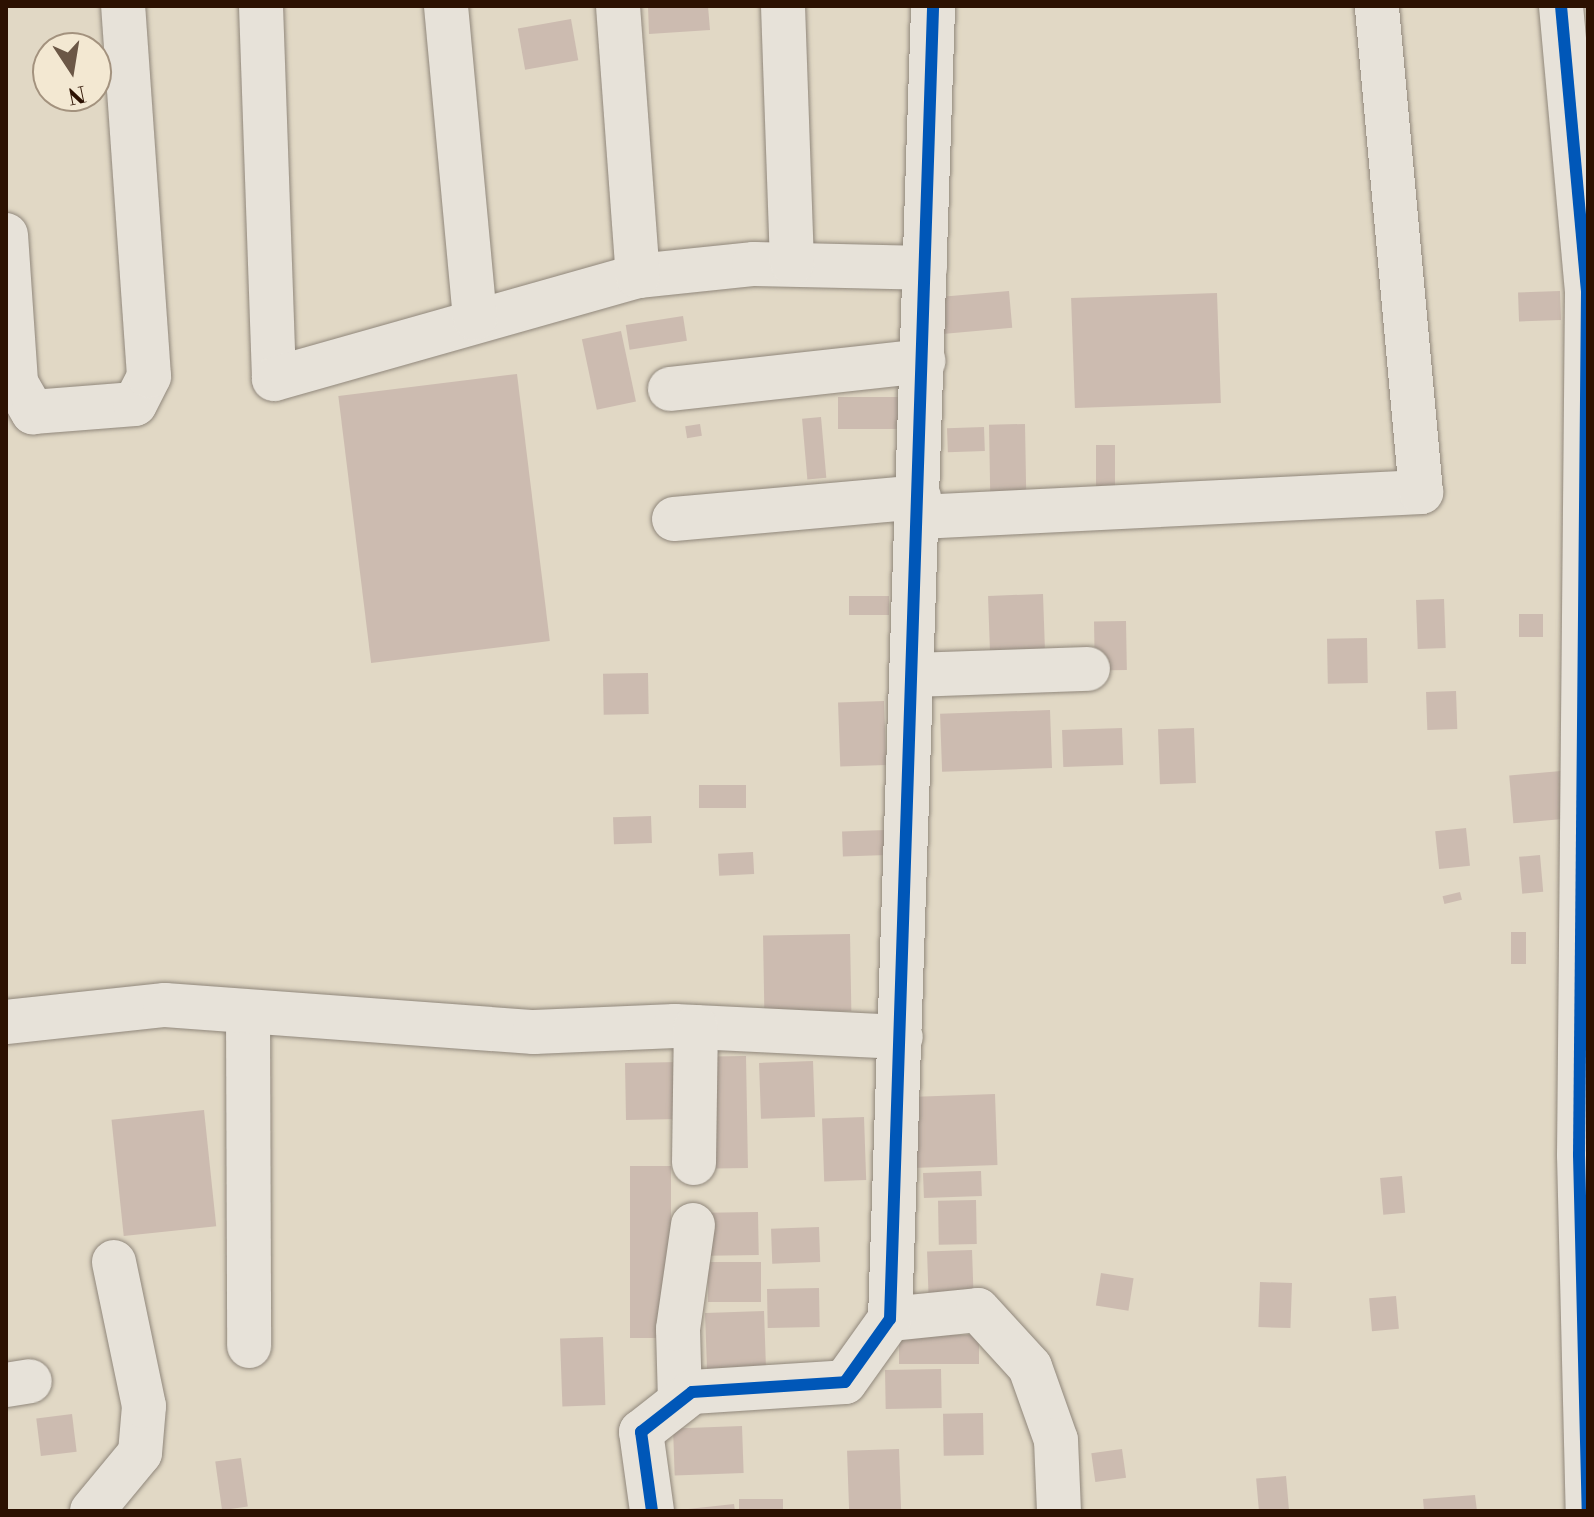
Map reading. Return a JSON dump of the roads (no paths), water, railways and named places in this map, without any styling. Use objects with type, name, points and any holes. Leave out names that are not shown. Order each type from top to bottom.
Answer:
[{"type":"street","points":[[6,235],[16,383],[33,412],[135,404],[149,376],[123,6]]},
{"type":"street","points":[[261,6],[274,379],[475,319],[638,276],[792,263],[925,268]]},
{"type":"street","points":[[446,6],[475,319]]},
{"type":"street","points":[[618,6],[638,276]]},
{"type":"street","points":[[783,6],[792,263]]},
{"type":"street","points":[[652,1511],[641,1432],[692,1392],[845,1382],[890,1319],[919,507],[933,6]]},
{"type":"street","points":[[674,519],[919,507],[1421,492],[1377,6]]},
{"type":"street","points":[[1561,6],[1587,291],[1579,1155],[1588,1511]]},
{"type":"street","points":[[670,389],[923,361]]},
{"type":"street","points":[[913,675],[1088,669]]},
{"type":"street","points":[[6,1022],[165,1005],[534,1032],[696,1027],[901,1037]]},
{"type":"street","points":[[248,1013],[249,1346]]},
{"type":"street","points":[[694,1163],[696,1027]]},
{"type":"street","points":[[680,1401],[678,1329],[693,1225]]},
{"type":"street","points":[[92,1511],[140,1453],[144,1406],[114,1262]]},
{"type":"street","points":[[890,1319],[978,1310],[1030,1367],[1056,1440],[1059,1511]]}]
